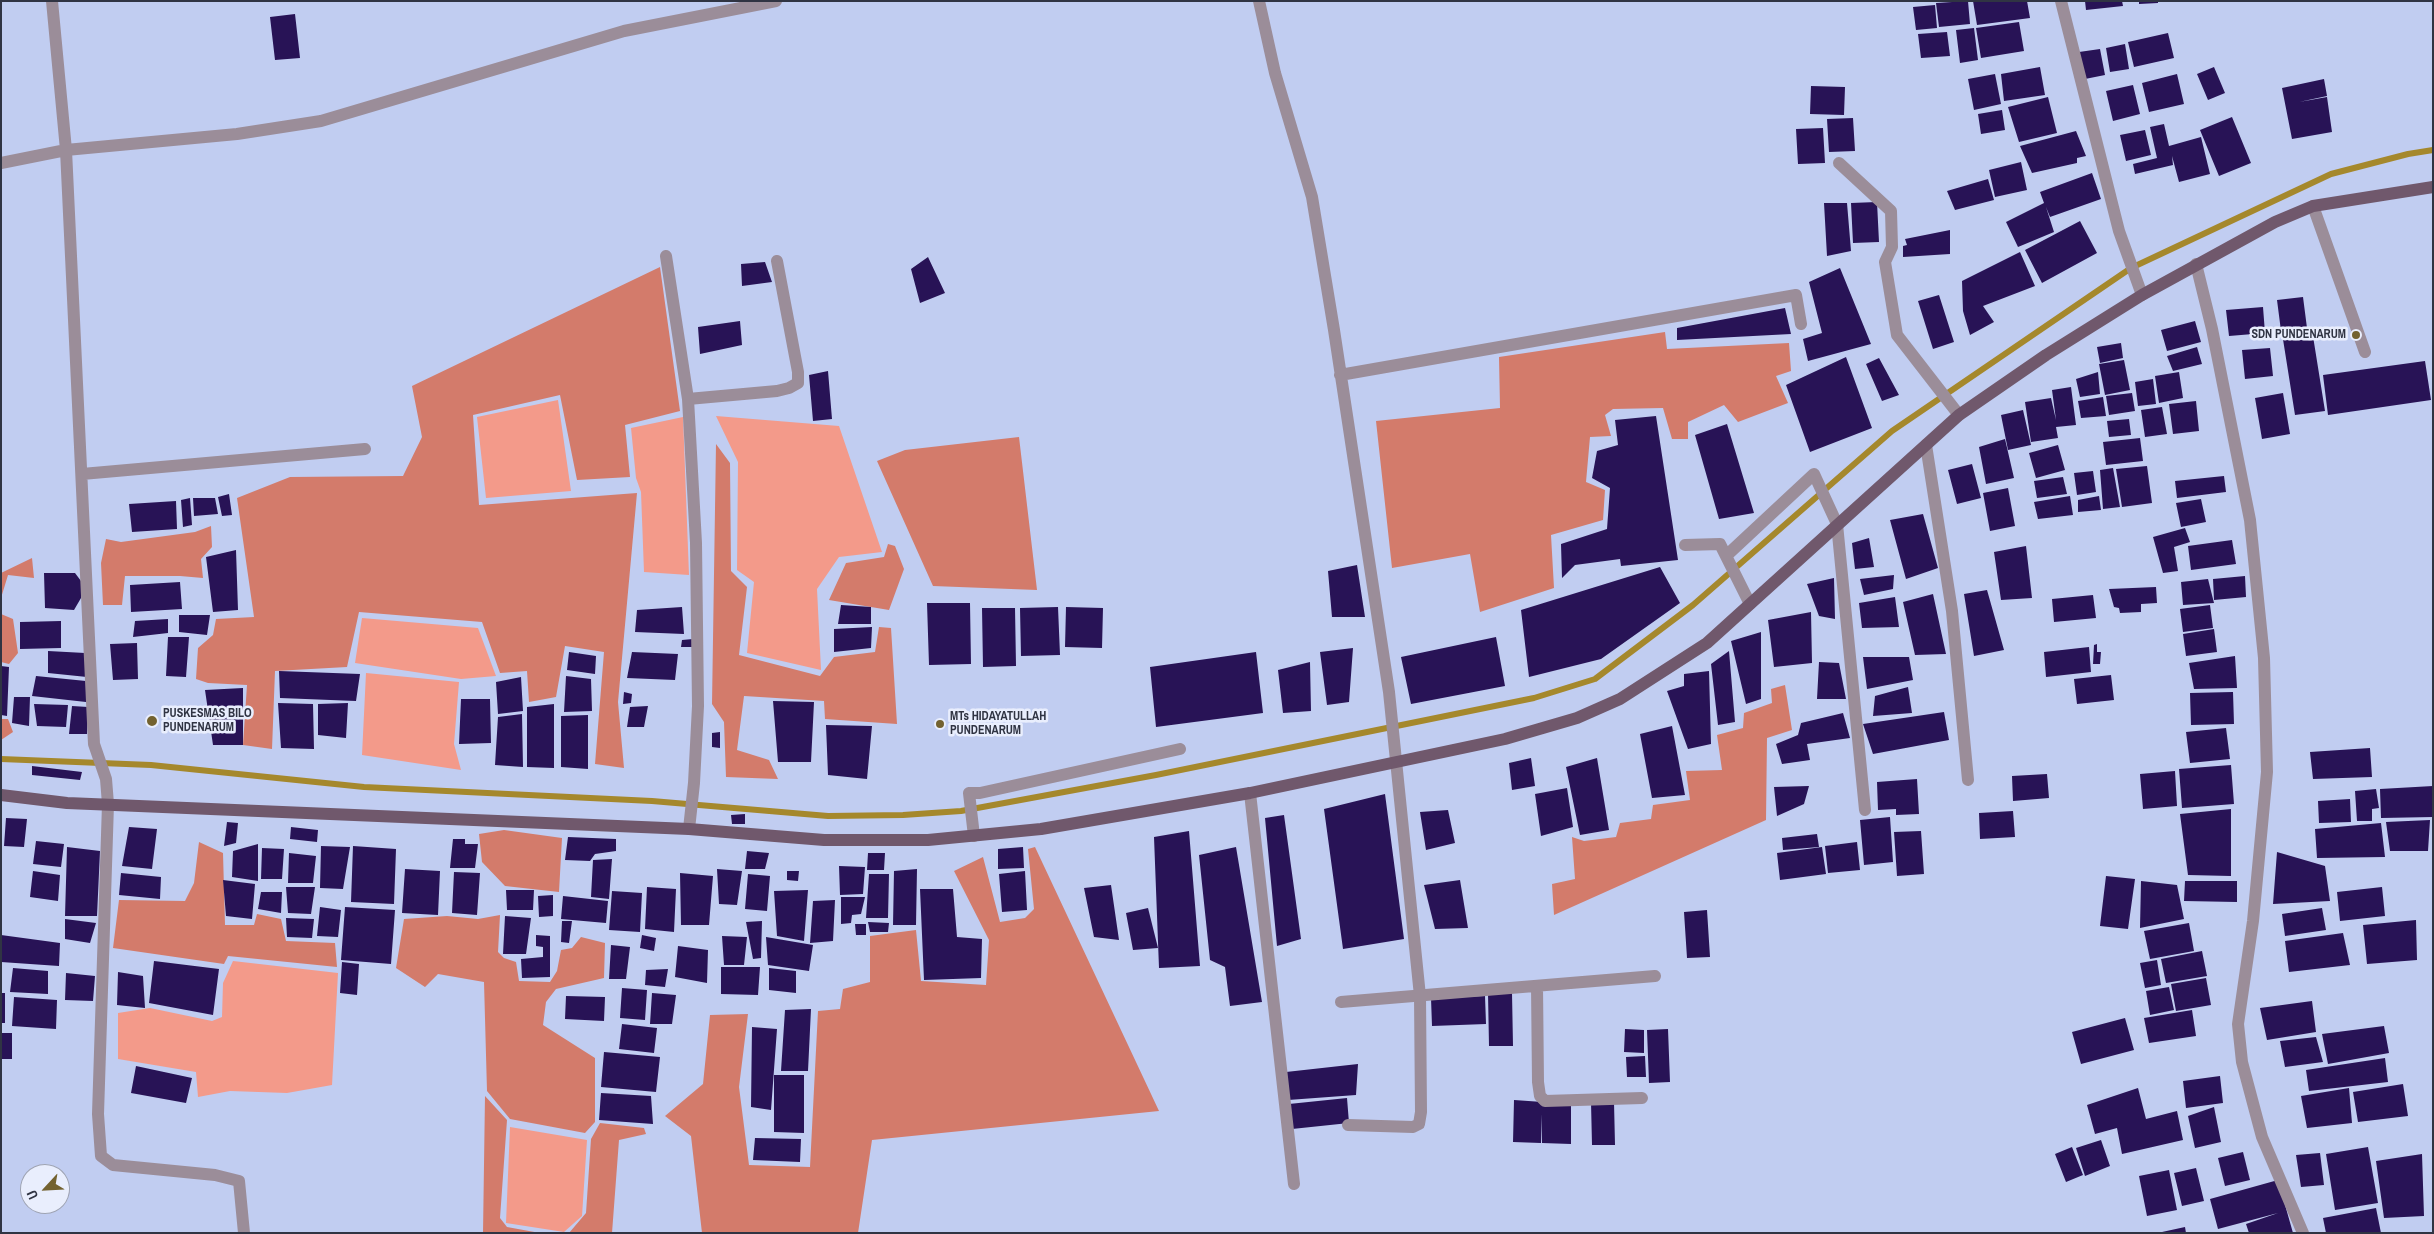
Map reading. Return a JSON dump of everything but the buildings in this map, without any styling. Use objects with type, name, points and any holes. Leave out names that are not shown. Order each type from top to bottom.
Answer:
[{"type":"main road","points":[[1,796],[67,803],[689,829],[824,840],[928,840],[1041,829],[1250,793],[1398,760],[1505,739],[1577,718],[1620,699],[1707,643],[1959,415],[2046,355],[2142,296],[2196,264],[2275,222],[2313,206],[2433,187]]},
{"type":"street","points":[[52,1],[66,150],[94,744],[106,779],[108,804],[98,1114],[101,1156],[113,1165],[216,1175],[239,1181],[244,1233]]},
{"type":"street","points":[[1,163],[66,150],[237,134],[321,121],[624,31],[776,1]]},
{"type":"street","points":[[1259,1],[1275,73],[1312,197],[1390,692],[1420,996],[1422,1112],[1419,1124],[1413,1127],[1348,1125]]},
{"type":"street","points":[[2061,1],[2119,231],[2142,296]]},
{"type":"street","points":[[1839,163],[1891,211],[1892,247],[1885,262],[1897,335],[1959,415]]},
{"type":"street","points":[[2313,206],[2365,352]]},
{"type":"street","points":[[666,256],[688,398],[696,543],[698,706],[692,815],[689,829]]},
{"type":"street","points":[[688,398],[777,391],[798,383],[798,372],[777,261]]},
{"type":"street","points":[[2196,264],[2212,329],[2250,520],[2264,658],[2267,772],[2253,921],[2238,1024],[2242,1062],[2262,1137],[2302,1233]]},
{"type":"street","points":[[1340,375],[1796,295],[1801,324]]},
{"type":"street","points":[[1926,445],[1952,611],[1968,780]]},
{"type":"street","points":[[82,474],[365,450]]},
{"type":"street","points":[[1727,558],[1814,474],[1837,524],[1865,810]]},
{"type":"street","points":[[1685,545],[1720,544],[1750,604]]},
{"type":"street","points":[[974,836],[968,793],[1180,749]]},
{"type":"street","points":[[1250,793],[1294,1184]]},
{"type":"street","points":[[1341,1002],[1656,976]]},
{"type":"street","points":[[1537,986],[1538,1082],[1540,1096],[1546,1101],[1642,1098]]},
{"type":"shaded area","points":[[660,267],[680,411],[625,425],[630,477],[577,480],[560,395],[473,415],[479,505],[637,493],[618,702],[624,768],[595,764],[604,652],[565,646],[556,697],[529,702],[527,671],[500,673],[482,622],[359,612],[347,667],[275,671],[272,749],[243,745],[247,685],[208,683],[196,679],[198,648],[213,635],[216,619],[254,617],[237,498],[290,477],[403,476],[422,437],[412,386]]},
{"type":"shaded area","points":[[1665,332],[1667,349],[1789,343],[1791,371],[1776,376],[1788,403],[1738,422],[1724,405],[1688,422],[1688,439],[1672,439],[1663,408],[1613,409],[1605,415],[1611,436],[1590,437],[1586,482],[1605,490],[1603,520],[1551,535],[1554,588],[1480,612],[1470,554],[1392,568],[1376,421],[1500,408],[1499,357]]},
{"type":"shaded area","points":[[558,400],[571,491],[486,498],[477,417]]},
{"type":"shaded area","points":[[716,416],[839,426],[882,552],[839,557],[817,589],[821,670],[747,653],[754,582],[737,570],[738,462]]},
{"type":"shaded area","points":[[683,417],[689,575],[644,572],[641,492],[636,478],[631,428]]},
{"type":"shaded area","points":[[1019,437],[1037,590],[933,586],[877,461],[905,450]]},
{"type":"shaded area","points":[[716,444],[730,463],[731,571],[747,587],[739,655],[820,676],[834,657],[875,652],[879,627],[891,628],[897,724],[825,719],[824,701],[744,696],[737,750],[769,760],[778,779],[726,777],[724,722],[712,704]]},
{"type":"shaded area","points":[[211,526],[212,547],[201,559],[203,578],[125,576],[122,605],[103,605],[101,563],[106,539],[121,542],[195,532]]},
{"type":"shaded area","points":[[888,544],[895,546],[904,569],[889,610],[829,600],[846,563],[884,557]]},
{"type":"shaded area","points":[[32,558],[34,578],[8,575],[1,598],[1,573]]},
{"type":"shaded area","points":[[1,614],[13,619],[18,653],[9,664],[1,662]]},
{"type":"shaded area","points":[[362,618],[478,628],[496,676],[461,679],[355,663]]},
{"type":"shaded area","points":[[366,673],[459,682],[454,744],[461,770],[362,755]]},
{"type":"shaded area","points":[[1785,685],[1792,730],[1767,738],[1766,820],[1554,915],[1552,884],[1575,879],[1572,837],[1584,841],[1616,837],[1620,823],[1651,819],[1653,805],[1690,800],[1686,771],[1722,770],[1717,735],[1743,728],[1744,713],[1772,703],[1771,689]]},
{"type":"shaded area","points":[[1,719],[8,719],[13,732],[1,740]]},
{"type":"shaded area","points":[[504,830],[562,838],[559,892],[505,886],[482,862],[479,834]]},
{"type":"shaded area","points":[[199,842],[223,853],[225,925],[254,925],[257,914],[281,919],[286,941],[335,943],[337,967],[228,956],[224,964],[113,948],[119,900],[185,901],[194,883]]},
{"type":"shaded area","points":[[1035,847],[1159,1111],[872,1140],[858,1233],[702,1233],[691,1136],[665,1116],[703,1084],[710,1015],[748,1014],[739,1087],[749,1165],[810,1167],[818,1011],[840,1009],[843,989],[870,982],[870,936],[916,930],[921,981],[986,985],[989,940],[954,871],[983,857],[1000,922],[1025,918],[1034,909],[1028,849]]},
{"type":"shaded area","points":[[500,915],[498,952],[504,958],[516,962],[519,981],[550,982],[557,971],[561,950],[572,948],[581,937],[605,943],[604,978],[556,989],[546,1002],[543,1025],[595,1058],[595,1122],[585,1133],[510,1119],[487,1091],[484,982],[438,974],[425,987],[396,968],[404,919],[447,916],[478,919]]},
{"type":"shaded area","points":[[233,961],[338,973],[332,1085],[287,1093],[230,1091],[198,1097],[196,1072],[118,1059],[118,1013],[150,1008],[212,1021],[222,1017],[223,983]]},
{"type":"shaded area","points":[[485,1096],[507,1120],[500,1218],[507,1227],[540,1233],[483,1233]]},
{"type":"shaded area","points":[[600,1123],[644,1128],[646,1134],[619,1140],[612,1233],[569,1233],[586,1213],[591,1139]]},
{"type":"shaded area","points":[[510,1127],[587,1140],[582,1216],[564,1232],[506,1223]]},
{"type":"waterway","points":[[1,759],[151,765],[364,787],[652,801],[828,816],[903,815],[961,811],[1156,775],[1534,698],[1595,679],[1693,605],[1892,431],[2131,268],[2331,174],[2408,154],[2433,150]]},
{"type":"place","name":"SDN PUNDENARUM","points":[[2356,335]]},
{"type":"place","name":"PUSKESMAS BILO PUNDENARUM","points":[[152,721]]},
{"type":"place","name":"MTs HIDAYATULLAH PUNDENARUM","points":[[940,724]]}]
